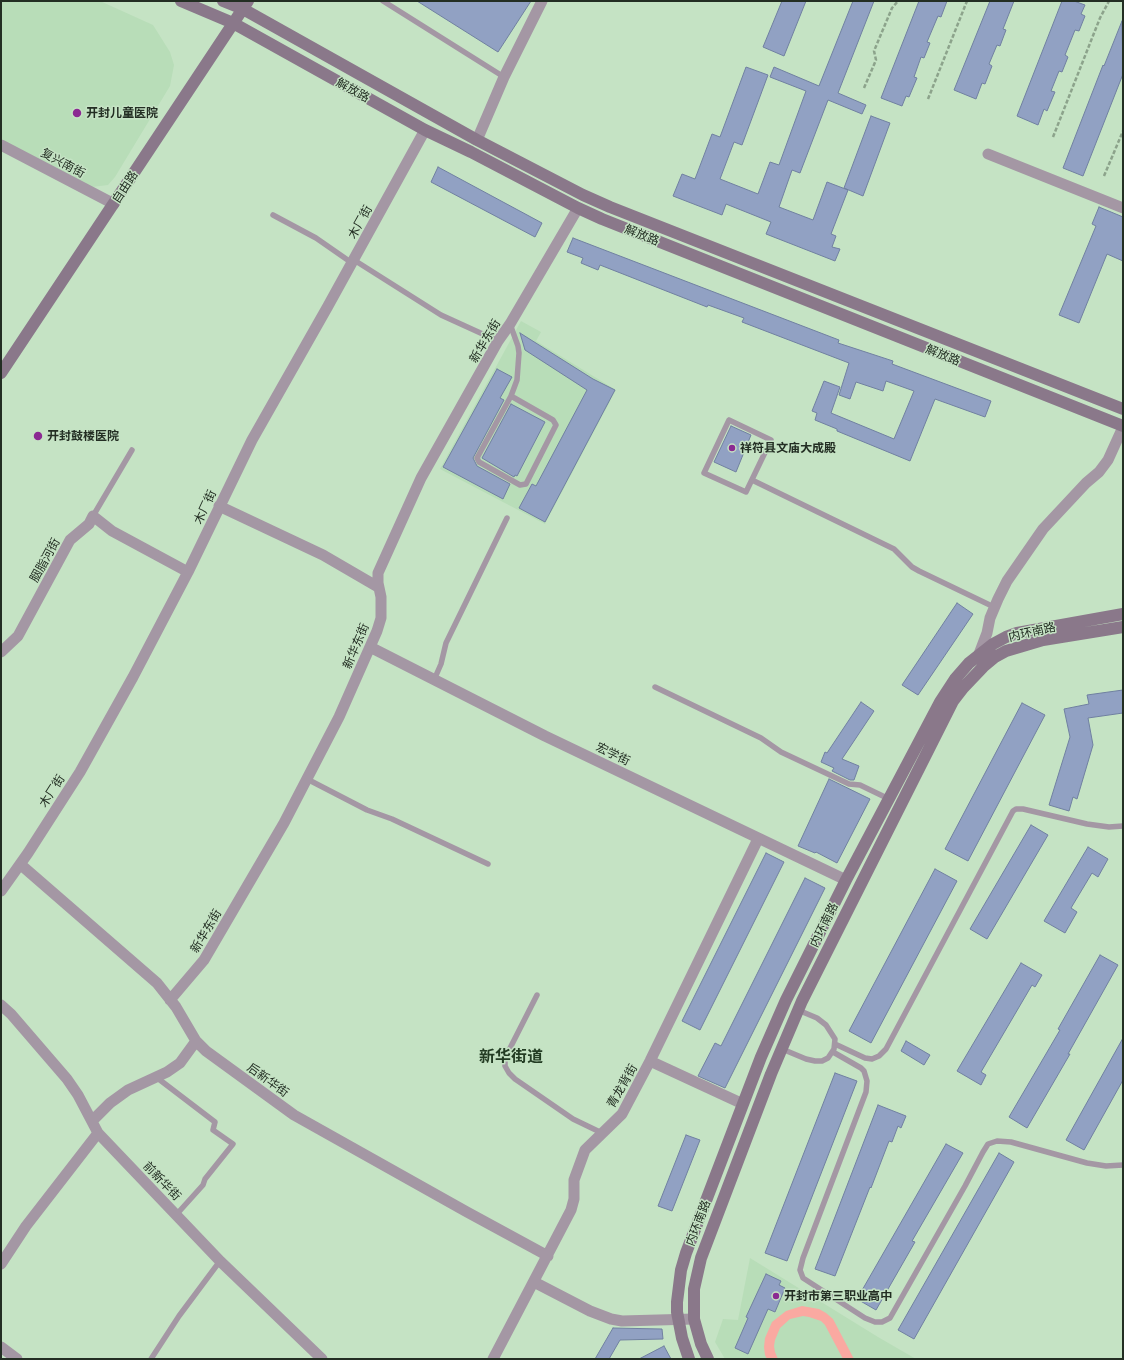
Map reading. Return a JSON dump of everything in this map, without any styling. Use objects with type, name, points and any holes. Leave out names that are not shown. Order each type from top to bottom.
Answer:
[{"type":"street","name":"解放路","points":[[181,1],[233,23],[425,130],[471,152],[578,208],[609,222],[1123,427]]},
{"type":"street","name":"解放路","points":[[223,1],[245,5],[477,140],[583,195],[610,207],[1123,409]]},
{"type":"street","points":[[477,140],[504,76],[542,1]]},
{"type":"street","name":"自由路","points":[[1,373],[245,5]]},
{"type":"street","name":"木厂街","points":[[1,891],[80,772],[133,677],[188,572],[252,440],[425,130]]},
{"type":"street","name":"复兴南街","points":[[1,145],[114,204]]},
{"type":"street","points":[[988,154],[1123,208]]},
{"type":"street","name":"新华东街","points":[[170,1000],[204,960],[284,823],[307,779],[339,716],[377,631],[381,618],[381,597],[378,587],[378,573],[421,478],[498,341],[510,324],[578,208]]},
{"type":"street","points":[[979,654],[994,607],[1007,581],[1043,530],[1086,483],[1099,472],[1108,460],[1123,427]]},
{"type":"street","points":[[219,506],[323,555],[378,587]]},
{"type":"street","points":[[93,516],[112,531],[188,572]]},
{"type":"street","name":"胭脂河街","points":[[1,652],[18,636],[70,540],[89,524],[93,516]]},
{"type":"street","name":"内环南路","points":[[689,1359],[678,1320],[677,1297],[680,1276],[686,1254],[761,1058],[786,1000],[846,880],[948,689],[969,663],[979,654],[993,644],[1017,633],[1123,614]]},
{"type":"street","name":"内环南路","points":[[708,1359],[701,1344],[694,1320],[694,1289],[701,1258],[798,1010],[944,717],[963,688],[995,657],[1011,649],[1043,640],[1123,627]]},
{"type":"street","name":"宏学街","points":[[370,647],[545,736],[846,880]]},
{"type":"street","name":"青龙背街","points":[[493,1359],[572,1210],[574,1199],[574,1180],[585,1150],[622,1114],[650,1061],[758,838]]},
{"type":"street","name":"后新华街","points":[[20,864],[157,983],[176,1007],[196,1041],[206,1051],[294,1115],[548,1256]]},
{"type":"street","name":"前新华街","points":[[1,1006],[11,1014],[67,1078],[78,1095],[98,1133],[220,1261],[322,1359]]},
{"type":"street","points":[[92,1121],[118,1097],[138,1085],[167,1072],[180,1063],[196,1041]]},
{"type":"street","points":[[650,1061],[744,1104]]},
{"type":"street","points":[[1,1264],[26,1226],[98,1133]]},
{"type":"street","points":[[534,1282],[590,1311],[611,1319],[622,1321],[694,1320]]},
{"type":"street","points":[[1,1347],[17,1359]]},
{"type":"lane","points":[[383,1],[504,76]]},
{"type":"lane","points":[[273,215],[316,238],[442,315],[498,341]]},
{"type":"lane","points":[[510,324],[518,346],[519,354],[517,380],[511,396],[477,458],[479,462],[520,485],[526,484],[556,425],[553,420],[511,396]]},
{"type":"lane","points":[[729,420],[770,440],[752,480],[746,492],[704,473],[729,420]]},
{"type":"lane","points":[[93,516],[132,450]]},
{"type":"lane","points":[[752,480],[894,549],[912,567],[994,607]]},
{"type":"lane","points":[[433,680],[441,664],[446,643],[507,518]]},
{"type":"lane","points":[[655,687],[761,738],[781,752],[849,784],[860,785],[889,799]]},
{"type":"lane","points":[[307,779],[367,810],[392,819],[488,864]]},
{"type":"lane","points":[[835,1044],[866,1058],[878,1056],[886,1048],[1013,811],[1016,809],[1023,809],[1087,824],[1109,827],[1123,826]]},
{"type":"lane","points":[[537,995],[505,1058],[505,1066],[515,1079],[528,1088],[573,1119],[602,1133]]},
{"type":"lane","points":[[782,1049],[815,1061],[828,1058],[832,1052],[835,1039],[826,1025],[817,1018],[798,1010]]},
{"type":"lane","points":[[832,1052],[864,1071],[867,1081],[866,1092],[803,1258],[800,1270],[803,1278],[865,1318],[875,1322],[882,1322],[890,1318],[965,1186],[982,1152],[988,1144],[997,1141],[1011,1142],[1087,1164],[1106,1166],[1123,1165]]},
{"type":"lane","points":[[861,1068],[866,1058]]},
{"type":"lane","points":[[156,1077],[215,1122],[213,1130],[233,1144],[205,1179],[203,1185],[176,1215]]},
{"type":"lane","points":[[151,1359],[179,1316],[220,1261]]},
{"type":"path","points":[[864,88],[876,60],[874,51],[892,8],[898,1]]},
{"type":"path","points":[[928,99],[967,1]]},
{"type":"path","points":[[1053,137],[1100,18],[1109,1]]},
{"type":"path","points":[[1104,176],[1123,131]]},
{"type":"shaded area","name":"开封儿童医院","points":[[1,1],[100,1],[153,25],[170,52],[174,65],[170,86],[115,177],[108,185],[92,187],[1,140]]},
{"type":"shaded area","points":[[521,321],[541,332],[536,341],[616,390],[545,524],[440,469]]},
{"type":"shaded area","name":"开封市第三职业高中","points":[[750,1258],[916,1359],[725,1359],[715,1342],[723,1319],[738,1320]]},
{"type":"shaded area","points":[[802,1306],[819,1309],[833,1319],[854,1359],[843,1359],[825,1325],[821,1321],[803,1316],[790,1319],[780,1328],[774,1346],[778,1359],[767,1359],[764,1347],[765,1338],[772,1322],[786,1311]]},
{"type":"building","points":[[417,1],[531,1],[498,52]]},
{"type":"building","points":[[782,1],[806,1],[784,56],[763,47]]},
{"type":"building","points":[[853,1],[874,1],[838,93],[866,105],[862,114],[828,100],[800,173],[792,170],[779,207],[813,220],[827,182],[848,190],[831,234],[836,236],[832,247],[840,249],[835,261],[766,234],[771,222],[726,204],[722,215],[673,196],[682,174],[695,179],[712,134],[720,137],[746,67],[768,75],[742,145],[734,142],[720,179],[758,194],[770,162],[779,165],[806,91],[770,77],[774,67],[819,86]]},
{"type":"building","points":[[919,1],[947,1],[941,17],[938,16],[927,42],[930,43],[924,58],[921,57],[914,77],[917,78],[909,97],[906,96],[902,106],[881,98]]},
{"type":"building","points":[[990,1],[1014,1],[1003,29],[1006,30],[1000,46],[997,45],[989,64],[992,66],[985,84],[982,83],[976,99],[954,90]]},
{"type":"building","points":[[1062,1],[1074,1],[1085,5],[1081,14],[1085,16],[1079,31],[1075,30],[1065,55],[1068,57],[1062,72],[1059,71],[1051,91],[1055,92],[1047,111],[1044,109],[1038,125],[1017,116]]},
{"type":"building","points":[[1122,21],[1123,74],[1083,176],[1063,168],[1103,65],[1104,66]]},
{"type":"building","points":[[871,116],[890,123],[863,196],[844,188]]},
{"type":"building","points":[[438,167],[542,223],[535,237],[431,182]]},
{"type":"building","points":[[1099,207],[1123,217],[1123,261],[1107,254],[1079,323],[1059,315],[1096,226],[1092,224]]},
{"type":"building","points":[[573,238],[839,340],[838,343],[893,361],[892,364],[991,401],[985,417],[935,399],[910,461],[837,431],[837,429],[815,420],[817,413],[812,411],[824,381],[840,387],[831,413],[894,439],[914,391],[886,381],[883,391],[856,382],[850,399],[839,395],[849,363],[742,322],[744,318],[708,305],[707,307],[600,265],[598,270],[581,263],[583,258],[567,252]]},
{"type":"building","points":[[520,333],[593,379],[615,390],[545,522],[519,508],[532,484],[536,486],[587,390],[525,350]]},
{"type":"building","points":[[497,369],[512,377],[500,398],[504,400],[473,458],[477,466],[510,484],[503,499],[443,467]]},
{"type":"building","points":[[511,404],[545,422],[517,476],[515,475],[514,477],[482,458]]},
{"type":"building","name":"祥符县文庙大成殿","points":[[731,426],[751,435],[736,472],[714,462]]},
{"type":"building","points":[[957,603],[973,614],[918,695],[902,685]]},
{"type":"building","points":[[1123,690],[1123,713],[1088,718],[1093,745],[1077,799],[1073,797],[1069,811],[1049,805],[1070,737],[1064,709],[1089,704],[1087,695]]},
{"type":"building","points":[[861,702],[874,711],[842,759],[859,766],[854,780],[850,780],[832,771],[834,768],[821,762],[825,752],[827,753]]},
{"type":"building","points":[[1022,703],[1045,715],[968,861],[945,849]]},
{"type":"building","points":[[829,779],[870,799],[837,863],[816,852],[815,853],[798,846]]},
{"type":"building","points":[[1031,825],[1048,835],[987,939],[970,929]]},
{"type":"building","points":[[1088,847],[1108,859],[1098,877],[1092,873],[1071,908],[1077,912],[1065,933],[1044,921]]},
{"type":"building","points":[[766,853],[784,862],[700,1030],[682,1021]]},
{"type":"building","points":[[935,869],[957,881],[871,1043],[849,1031]]},
{"type":"building","points":[[805,878],[825,888],[725,1088],[698,1076],[715,1043],[721,1046]]},
{"type":"building","points":[[1100,955],[1118,965],[1068,1054],[1070,1054],[1027,1128],[1009,1117],[1060,1030],[1058,1029]]},
{"type":"building","points":[[1021,963],[1042,975],[1035,987],[1032,985],[981,1072],[986,1075],[981,1085],[957,1071]]},
{"type":"building","points":[[1123,1038],[1123,1080],[1084,1150],[1066,1140]]},
{"type":"building","points":[[906,1041],[930,1055],[924,1065],[901,1051]]},
{"type":"building","points":[[835,1073],[857,1081],[787,1261],[765,1253]]},
{"type":"building","points":[[878,1105],[906,1116],[901,1128],[898,1126],[892,1142],[889,1141],[835,1276],[815,1269]]},
{"type":"building","points":[[686,1135],[700,1140],[672,1211],[658,1206]]},
{"type":"building","points":[[946,1144],[963,1153],[912,1241],[915,1242],[876,1310],[857,1299]]},
{"type":"building","points":[[999,1153],[1014,1162],[914,1339],[898,1330]]},
{"type":"building","points":[[766,1274],[781,1281],[779,1285],[785,1288],[775,1312],[768,1309],[748,1354],[735,1348],[748,1318],[746,1317]]},
{"type":"building","points":[[613,1328],[662,1329],[663,1339],[620,1340],[609,1359],[595,1359]]},
{"type":"building","points":[[664,1346],[671,1359],[639,1359]]},
{"type":"place","name":"开封儿童医院","points":[[77,113]]},
{"type":"place","name":"开封鼓楼医院","points":[[38,436]]},
{"type":"place","name":"祥符县文庙大成殿","points":[[732,448]]},
{"type":"place","name":"开封市第三职业高中","points":[[776,1296]]},
{"type":"district","name":"新华街道","points":[[511,1057]]}]
